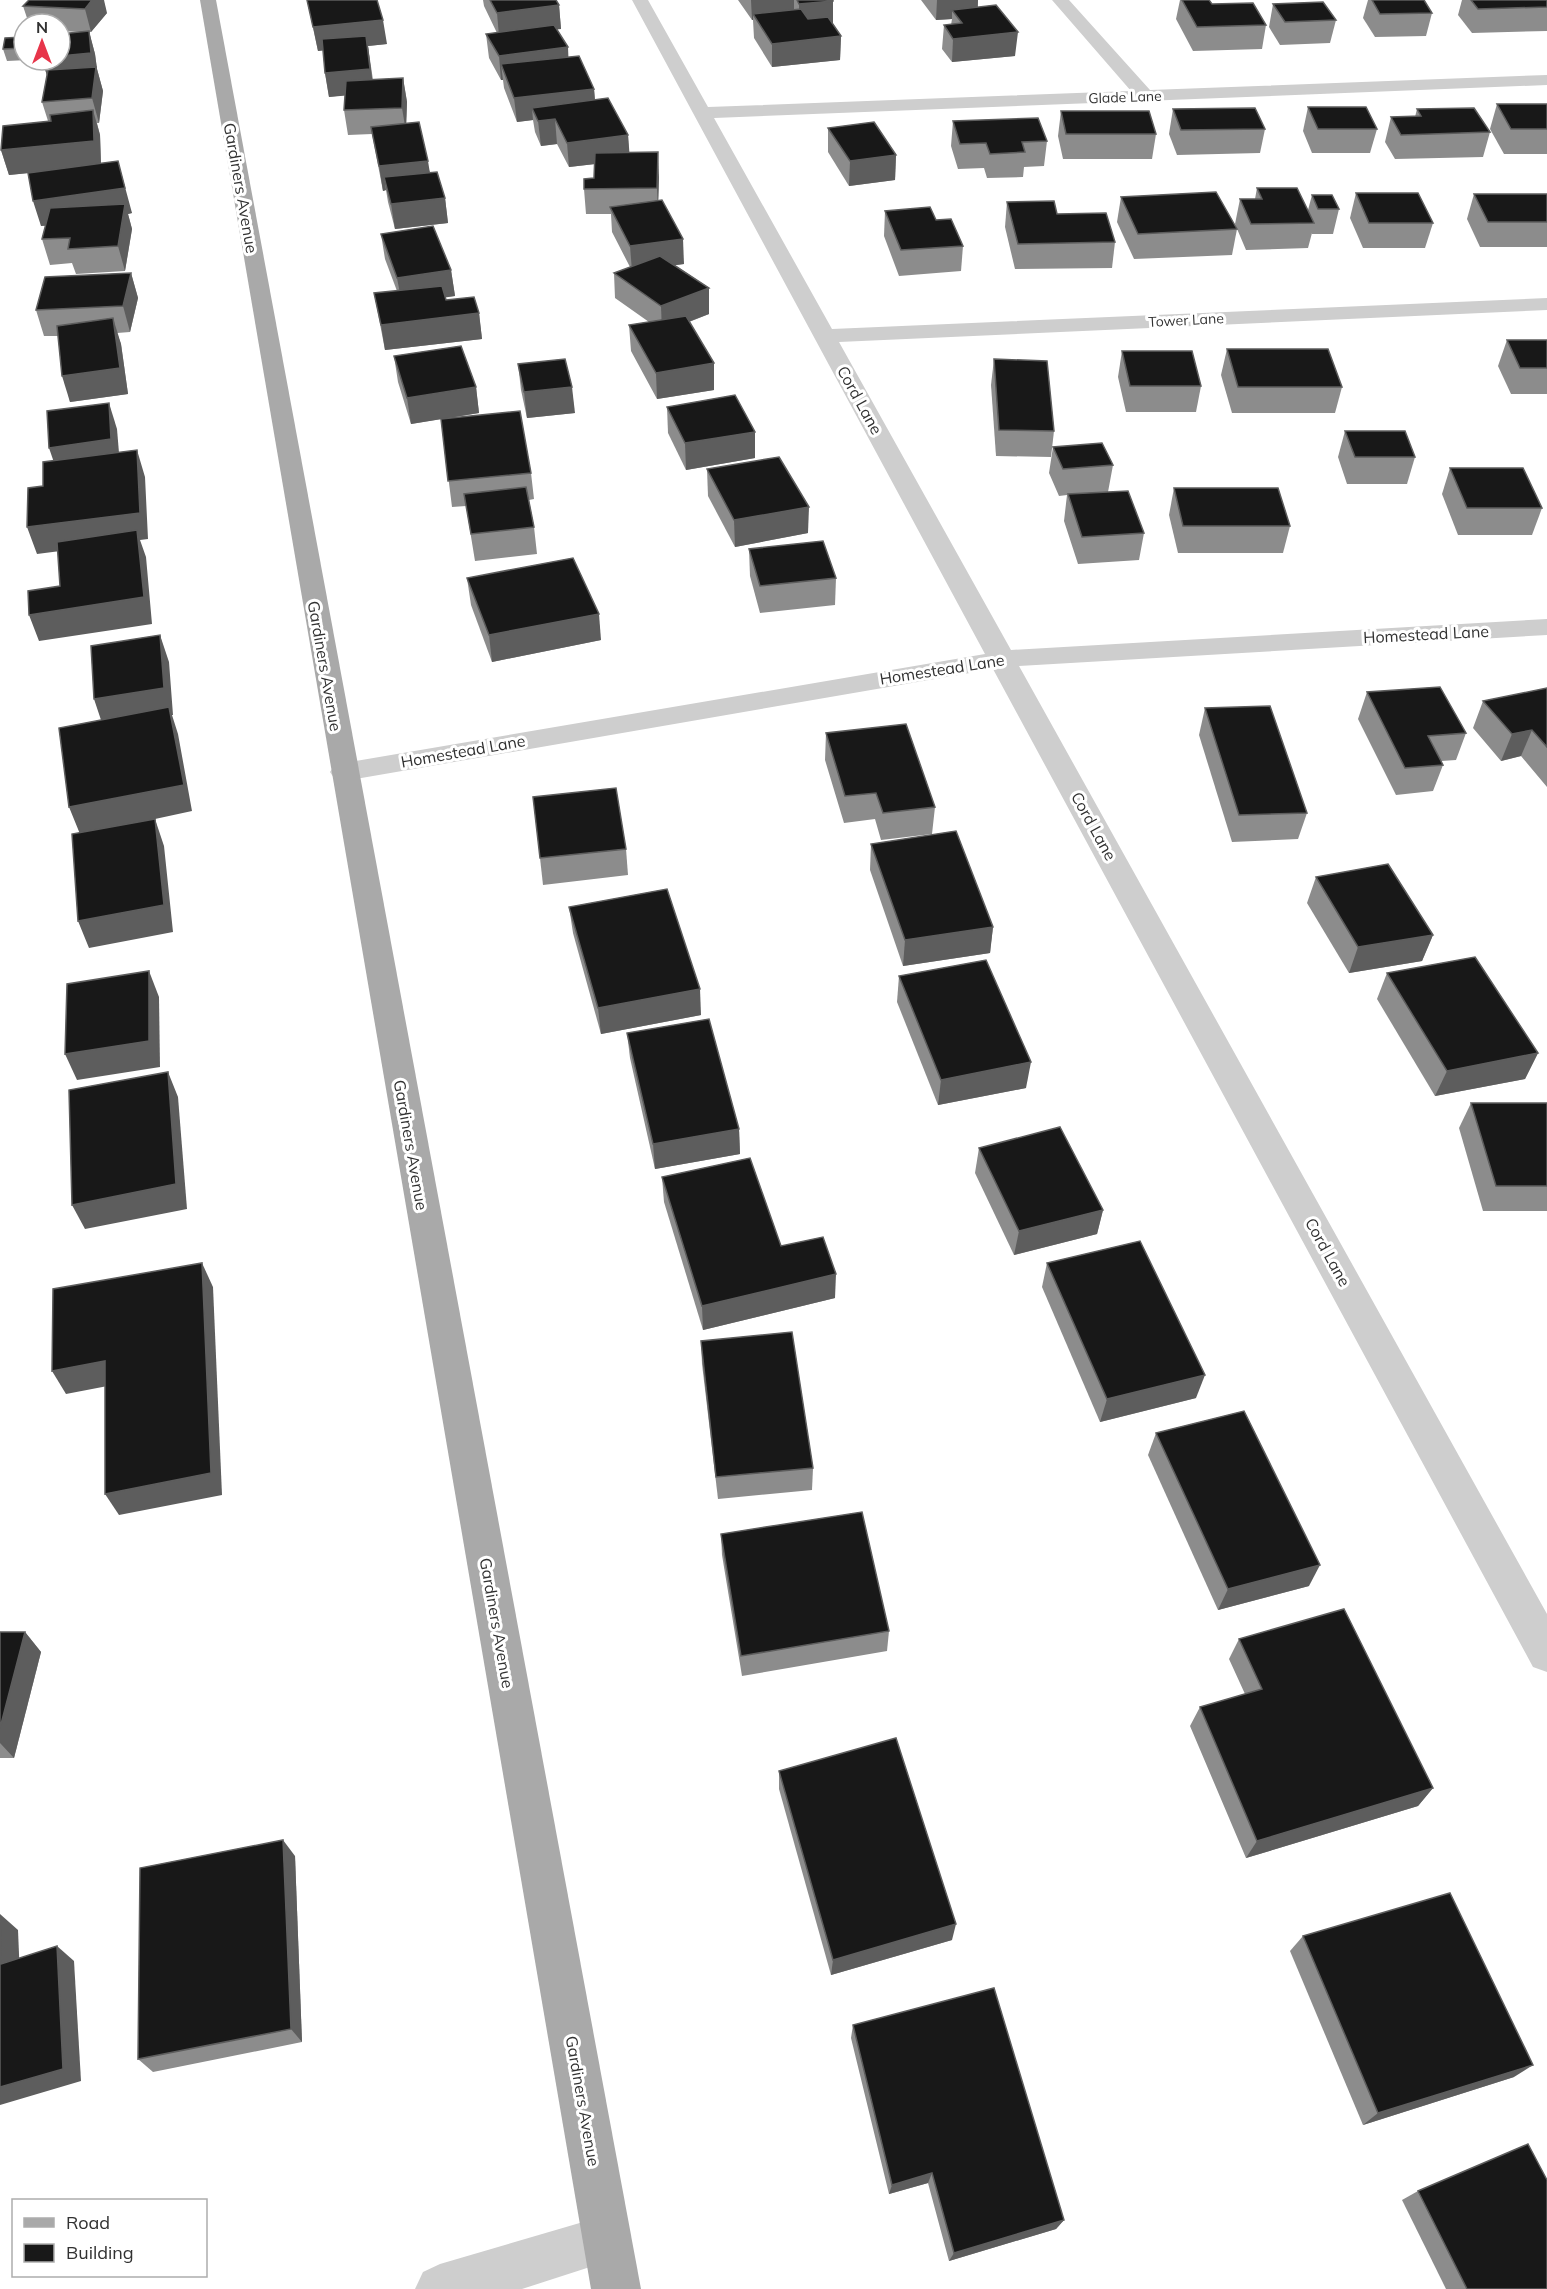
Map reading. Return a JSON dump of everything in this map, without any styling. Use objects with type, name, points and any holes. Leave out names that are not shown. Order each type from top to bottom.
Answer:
[{"type":"main road","name":"Gardiners Avenue","points":[[208,0],[616,2289]]},
{"type":"street","name":"Cord Lane","points":[[640,0],[1547,1653]]},
{"type":"street","points":[[1060,0],[1145,96]]},
{"type":"street","name":"Glade Lane","points":[[703,113],[1547,80]]},
{"type":"street","name":"Tower Lane","points":[[825,336],[1547,304]]},
{"type":"street","name":"Homestead Lane","points":[[344,772],[1002,658],[1547,627]]},
{"type":"street","points":[[440,2289],[607,2239]]},
{"type":"building","points":[[29,0],[92,0],[85,9],[23,6]]},
{"type":"building","points":[[307,0],[377,0],[383,20],[313,27]]},
{"type":"building","points":[[490,0],[556,0],[559,5],[497,13]]},
{"type":"building","points":[[797,0],[833,0],[833,1],[799,4]]},
{"type":"building","points":[[1182,0],[1209,0],[1212,4],[1253,3],[1266,25],[1197,27]]},
{"type":"building","points":[[1372,0],[1424,0],[1432,13],[1380,14]]},
{"type":"building","points":[[1471,0],[1547,0],[1547,7],[1478,9]]},
{"type":"building","points":[[1323,2],[1336,20],[1285,22],[1273,4]]},
{"type":"building","points":[[996,5],[1018,32],[953,39],[944,25],[962,23],[952,10]]},
{"type":"building","points":[[801,9],[808,19],[828,17],[841,36],[772,44],[753,14]]},
{"type":"building","points":[[554,25],[568,47],[499,56],[486,34]]},
{"type":"building","points":[[89,31],[91,53],[72,55],[72,33]]},
{"type":"building","points":[[366,36],[370,69],[325,73],[322,39]]},
{"type":"building","points":[[5,38],[12,38],[12,49],[3,49]]},
{"type":"building","points":[[579,56],[594,89],[514,98],[501,64]]},
{"type":"building","points":[[96,67],[92,98],[42,102],[48,72],[72,72],[72,68]]},
{"type":"building","points":[[403,78],[402,108],[344,110],[346,81]]},
{"type":"building","points":[[608,98],[628,135],[567,143],[555,119],[538,121],[532,108]]},
{"type":"building","points":[[1497,104],[1547,104],[1547,129],[1511,129]]},
{"type":"building","points":[[1308,107],[1366,107],[1377,129],[1318,129]]},
{"type":"building","points":[[1255,108],[1265,129],[1181,130],[1173,109]]},
{"type":"building","points":[[1474,108],[1490,132],[1401,135],[1391,117],[1421,116],[1417,109]]},
{"type":"building","points":[[93,110],[94,141],[1,150],[3,126],[51,121],[50,115]]},
{"type":"building","points":[[1061,111],[1149,111],[1156,134],[1066,134]]},
{"type":"building","points":[[1038,118],[1047,141],[1022,142],[1025,152],[990,154],[986,143],[960,144],[953,121]]},
{"type":"building","points":[[419,122],[428,161],[379,166],[371,127]]},
{"type":"building","points":[[874,122],[896,155],[850,161],[828,128]]},
{"type":"building","points":[[658,152],[657,188],[584,189],[584,179],[594,178],[595,153]]},
{"type":"building","points":[[118,161],[125,188],[33,201],[28,173]]},
{"type":"building","points":[[437,172],[445,198],[391,204],[384,177]]},
{"type":"building","points":[[1257,188],[1297,188],[1314,223],[1251,224],[1240,199],[1262,199]]},
{"type":"building","points":[[1216,192],[1237,229],[1138,234],[1121,197]]},
{"type":"building","points":[[1356,193],[1418,193],[1433,223],[1369,223]]},
{"type":"building","points":[[1474,194],[1547,194],[1547,222],[1488,222]]},
{"type":"building","points":[[1312,195],[1332,195],[1339,209],[1318,209]]},
{"type":"building","points":[[662,200],[683,239],[630,246],[610,207]]},
{"type":"building","points":[[1054,201],[1057,214],[1106,213],[1115,242],[1018,244],[1007,202]]},
{"type":"building","points":[[125,204],[118,246],[68,249],[70,238],[42,239],[50,208]]},
{"type":"building","points":[[930,207],[936,220],[951,219],[963,246],[901,250],[885,211]]},
{"type":"building","points":[[433,226],[451,270],[397,278],[381,234]]},
{"type":"building","points":[[660,256],[709,288],[661,306],[614,273]]},
{"type":"building","points":[[131,273],[123,306],[36,310],[45,277]]},
{"type":"building","points":[[442,286],[446,300],[474,297],[479,313],[381,325],[374,293]]},
{"type":"building","points":[[686,316],[714,363],[656,373],[629,325]]},
{"type":"building","points":[[113,318],[120,368],[62,376],[57,326]]},
{"type":"building","points":[[1507,340],[1547,340],[1547,368],[1520,368]]},
{"type":"building","points":[[461,346],[476,387],[407,398],[394,356]]},
{"type":"building","points":[[1227,349],[1328,349],[1342,387],[1238,387]]},
{"type":"building","points":[[1122,351],[1192,351],[1201,386],[1130,386]]},
{"type":"building","points":[[565,359],[572,387],[524,392],[518,364]]},
{"type":"building","points":[[994,359],[1047,361],[1054,431],[999,430]]},
{"type":"building","points":[[735,395],[755,432],[685,443],[667,407]]},
{"type":"building","points":[[109,403],[111,439],[49,448],[47,411]]},
{"type":"building","points":[[520,411],[531,473],[448,481],[441,419]]},
{"type":"building","points":[[1345,431],[1405,431],[1415,457],[1355,457]]},
{"type":"building","points":[[1102,443],[1113,465],[1063,469],[1053,447]]},
{"type":"building","points":[[137,450],[140,513],[27,527],[28,488],[43,486],[43,462]]},
{"type":"building","points":[[779,457],[809,507],[734,520],[707,469]]},
{"type":"building","points":[[1450,468],[1523,468],[1542,508],[1467,508]]},
{"type":"building","points":[[526,487],[534,527],[471,534],[464,494]]},
{"type":"building","points":[[1174,488],[1278,488],[1290,526],[1183,526]]},
{"type":"building","points":[[1128,491],[1144,533],[1082,537],[1068,494]]},
{"type":"building","points":[[137,530],[144,597],[29,615],[28,591],[60,586],[57,542]]},
{"type":"building","points":[[823,541],[836,578],[760,586],[749,549]]},
{"type":"building","points":[[573,558],[599,614],[489,635],[467,578]]},
{"type":"building","points":[[160,635],[164,688],[94,699],[91,646]]},
{"type":"building","points":[[1440,687],[1466,733],[1428,736],[1443,765],[1405,768],[1367,692]]},
{"type":"building","points":[[1547,688],[1547,747],[1532,730],[1512,734],[1483,701]]},
{"type":"building","points":[[1270,706],[1307,813],[1239,815],[1205,708]]},
{"type":"building","points":[[169,707],[184,785],[69,807],[59,728]]},
{"type":"building","points":[[906,724],[935,807],[883,813],[876,793],[845,796],[826,733]]},
{"type":"building","points":[[616,788],[626,849],[540,858],[533,797]]},
{"type":"building","points":[[155,819],[164,905],[78,921],[72,834]]},
{"type":"building","points":[[956,831],[993,927],[905,940],[871,844]]},
{"type":"building","points":[[1388,864],[1433,935],[1358,947],[1316,877]]},
{"type":"building","points":[[667,889],[700,989],[598,1008],[569,907]]},
{"type":"building","points":[[1475,957],[1538,1053],[1447,1071],[1387,973]]},
{"type":"building","points":[[986,960],[1031,1062],[941,1080],[899,976]]},
{"type":"building","points":[[149,971],[149,1041],[65,1054],[67,984]]},
{"type":"building","points":[[709,1019],[739,1129],[653,1144],[627,1033]]},
{"type":"building","points":[[168,1072],[176,1184],[72,1205],[69,1090]]},
{"type":"building","points":[[1471,1103],[1547,1103],[1547,1186],[1496,1186]]},
{"type":"building","points":[[1060,1127],[1103,1210],[1019,1231],[979,1148]]},
{"type":"building","points":[[750,1158],[781,1246],[823,1237],[836,1274],[702,1306],[662,1177]]},
{"type":"building","points":[[1140,1241],[1205,1375],[1107,1399],[1047,1263]]},
{"type":"building","points":[[202,1263],[211,1473],[105,1494],[105,1361],[52,1371],[53,1289]]},
{"type":"building","points":[[792,1332],[813,1468],[716,1477],[701,1341]]},
{"type":"building","points":[[1244,1411],[1320,1565],[1228,1589],[1156,1433]]},
{"type":"building","points":[[862,1512],[889,1631],[741,1656],[721,1534]]},
{"type":"building","points":[[1344,1609],[1433,1788],[1257,1841],[1200,1707],[1262,1689],[1239,1639]]},
{"type":"building","points":[[0,1632],[25,1632],[0,1728]]},
{"type":"building","points":[[896,1738],[956,1924],[833,1960],[779,1771]]},
{"type":"building","points":[[283,1840],[291,2029],[138,2059],[140,1868]]},
{"type":"building","points":[[1450,1893],[1533,2065],[1378,2113],[1303,1936]]},
{"type":"building","points":[[0,1915],[1,1964],[57,1946],[63,2069],[0,2087]]},
{"type":"building","points":[[994,1988],[1064,2220],[954,2253],[932,2173],[892,2185],[853,2025]]},
{"type":"building","points":[[1528,2144],[1547,2180],[1547,2289],[1467,2289],[1418,2191]]}]
